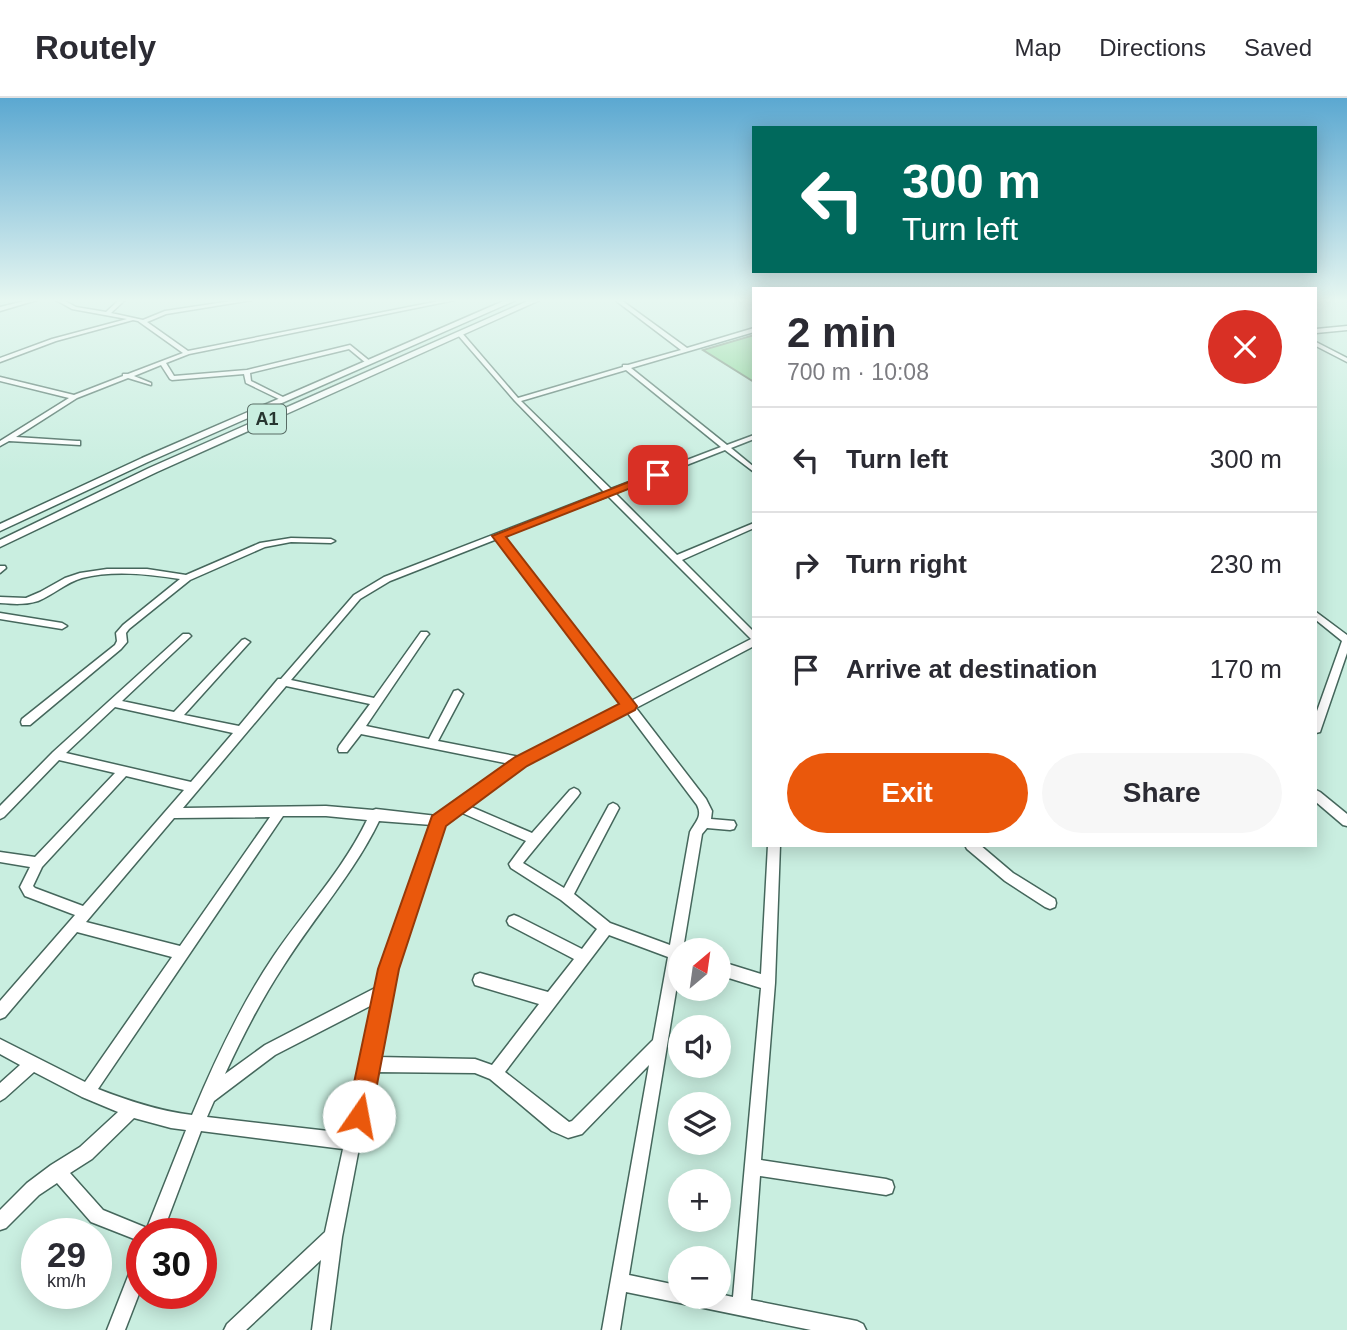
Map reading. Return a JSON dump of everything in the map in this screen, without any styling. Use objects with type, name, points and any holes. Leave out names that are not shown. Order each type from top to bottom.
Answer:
[{"type":"main road","name":"A1","points":[[0,528],[378,357]]},
{"type":"main road","name":"A1","points":[[0,544],[141,476],[407,357]]},
{"type":"street","points":[[0,444],[75,397],[175,357]]},
{"type":"street","points":[[162,362],[172,378],[247,372],[307,357]]},
{"type":"street","points":[[363,357],[368,362]]},
{"type":"street","points":[[480,357],[517,400],[613,492],[752,638]]},
{"type":"street","points":[[517,400],[660,357]]},
{"type":"street","points":[[625,366],[752,468]]},
{"type":"street","points":[[247,372],[250,384],[284,399]]},
{"type":"street","points":[[125,375],[149,384]]},
{"type":"street","points":[[0,379],[75,397]]},
{"type":"street","points":[[0,1012],[282,682],[365,591],[387,579],[752,438]]},
{"type":"street","points":[[8,439],[77,443]]},
{"type":"street","points":[[676,559],[752,526]]},
{"type":"street","points":[[498,536],[702,802],[706,811],[704,823],[696,832],[680,938]]},
{"type":"street","points":[[26,722],[118,647],[122,642],[121,633],[126,627],[187,578],[278,541],[331,541]]},
{"type":"street","points":[[0,600],[32,601],[74,578],[123,570],[187,578]]},
{"type":"street","points":[[0,616],[62,626]]},
{"type":"street","points":[[1317,616],[1347,640],[1317,726]]},
{"type":"street","points":[[1328,622],[1347,627]]},
{"type":"street","points":[[343,749],[425,634]]},
{"type":"street","points":[[0,814],[57,755],[186,636]]},
{"type":"street","points":[[320,1330],[333,1237],[384,991],[439,821],[521,762],[752,641]]},
{"type":"street","points":[[176,717],[245,642]]},
{"type":"street","points":[[282,682],[377,702]]},
{"type":"street","points":[[432,743],[458,694]]},
{"type":"street","points":[[113,703],[242,731]]},
{"type":"street","points":[[359,729],[521,762]]},
{"type":"street","points":[[57,755],[194,787]]},
{"type":"street","points":[[84,913],[30,892],[26,887],[38,863],[124,771]]},
{"type":"street","points":[[574,793],[515,864],[566,896],[606,928],[668,951]]},
{"type":"street","points":[[1317,796],[1347,821]]},
{"type":"street","points":[[459,807],[534,839]]},
{"type":"street","points":[[566,896],[613,808]]},
{"type":"street","points":[[87,1092],[280,812]]},
{"type":"street","points":[[172,813],[376,814],[439,821]]},
{"type":"street","points":[[159,1218],[234,1035],[296,933],[353,857],[376,814]]},
{"type":"street","points":[[704,823],[730,825]]},
{"type":"street","points":[[741,1308],[768,983],[774,847]]},
{"type":"street","points":[[973,847],[1009,877],[1050,903]]},
{"type":"street","points":[[0,857],[38,863]]},
{"type":"street","points":[[514,921],[583,956]]},
{"type":"street","points":[[74,925],[182,953]]},
{"type":"street","points":[[495,1073],[606,928]]},
{"type":"street","points":[[732,972],[768,983]]},
{"type":"street","points":[[480,980],[550,1000]]},
{"type":"street","points":[[211,1094],[270,1050],[384,991]]},
{"type":"street","points":[[611,1330],[658,1045],[668,1000]]},
{"type":"street","points":[[370,1064],[460,1064],[495,1073],[558,1125],[568,1129],[576,1128],[658,1045]]},
{"type":"street","points":[[0,1046],[87,1092],[132,1110],[171,1120],[354,1142]]},
{"type":"street","points":[[0,1093],[32,1065]]},
{"type":"street","points":[[0,1222],[57,1171],[86,1153],[132,1110]]},
{"type":"street","points":[[753,1167],[887,1186]]},
{"type":"street","points":[[57,1171],[97,1216],[126,1228]]},
{"type":"street","points":[[233,1330],[333,1237]]},
{"type":"street","points":[[620,1282],[668,1292]]},
{"type":"street","points":[[116,1330],[126,1304]]},
{"type":"street","points":[[731,1306],[857,1330]]},
{"type":"building","points":[[715,357],[752,357],[752,381]]},
{"type":"route","points":[[359,1116],[388,969],[439,821],[521,762],[629,706],[498,536],[658,475]]}]
